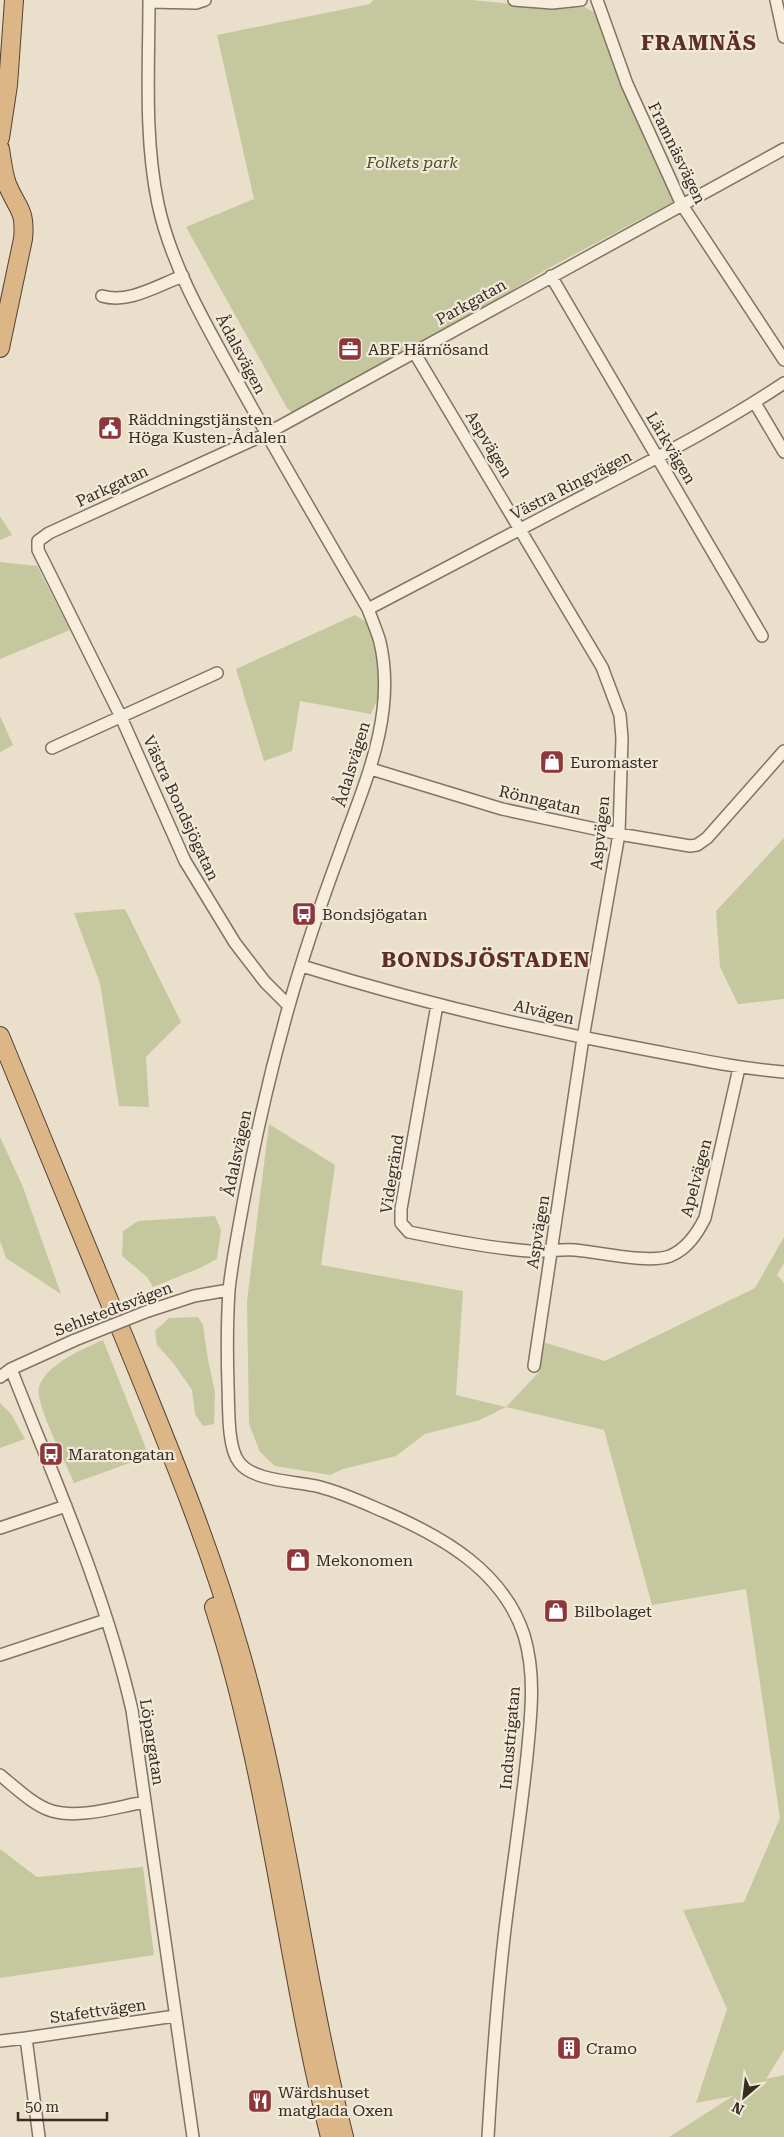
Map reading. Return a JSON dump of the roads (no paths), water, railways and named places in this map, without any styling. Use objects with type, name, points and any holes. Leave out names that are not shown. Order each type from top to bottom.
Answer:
[{"type":"highway","points":[[0,138],[8,86],[14,0]]},
{"type":"highway","points":[[0,106],[8,86]]},
{"type":"highway","points":[[0,149],[6,182],[25,221],[23,239],[0,348]]},
{"type":"highway","points":[[0,1036],[191,1502],[226,1603],[252,1694],[271,1774],[329,2075],[344,2137]]},
{"type":"highway","points":[[0,1067],[174,1489],[214,1606],[251,1744],[304,2022],[330,2137]]},
{"type":"street","points":[[149,1],[196,2],[204,0]]},
{"type":"street","points":[[514,0],[552,3],[581,0]]},
{"type":"street","name":"Framnäsvägen","points":[[597,0],[627,84],[682,205],[784,360]]},
{"type":"street","points":[[776,0],[784,36]]},
{"type":"street","name":"Ådalsvägen","points":[[149,1],[147,98],[152,173],[165,232],[183,276],[222,355],[368,609],[379,638],[385,670],[382,724],[371,769],[338,857],[289,1006],[249,1169],[230,1290],[228,1384],[232,1449],[238,1462],[257,1475]]},
{"type":"street","name":"Parkgatan","points":[[38,544],[40,538],[49,533],[266,434],[784,149]]},
{"type":"street","points":[[102,296],[109,298],[140,294],[183,276]]},
{"type":"street","name":"Lärkvägen","points":[[551,276],[762,636]]},
{"type":"street","name":"Aspvägen","points":[[414,352],[602,667],[620,715],[622,738],[619,834],[583,1038],[534,1366]]},
{"type":"street","name":"Västra Ringvägen","points":[[368,609],[658,458],[755,403],[784,383]]},
{"type":"street","points":[[755,403],[784,452]]},
{"type":"street","name":"Västra Bondsjögatan","points":[[38,544],[38,550],[121,717],[185,861],[235,943],[265,982],[289,1006]]},
{"type":"street","points":[[52,748],[217,674]]},
{"type":"street","name":"Rönngatan","points":[[371,769],[502,809],[619,834],[680,845],[697,845],[707,838],[784,751]]},
{"type":"street","name":"Alvägen","points":[[302,966],[437,1005],[583,1038],[739,1068],[784,1072]]},
{"type":"street","name":"Videgränd","points":[[437,1005],[401,1209],[401,1223],[409,1232],[424,1235],[528,1251],[552,1251]]},
{"type":"street","name":"Apelvägen","points":[[552,1251],[574,1250],[655,1258],[669,1256],[684,1247],[696,1234],[705,1218],[739,1068]]},
{"type":"street","name":"Sehlstedtsvägen","points":[[0,1376],[6,1370],[148,1311],[194,1296],[230,1290]]},
{"type":"street","name":"Löpargatan","points":[[6,1370],[66,1506],[122,1668],[132,1710],[193,2137]]},
{"type":"street","name":"Industrigatan","points":[[257,1475],[302,1483],[337,1492],[404,1520],[440,1539],[466,1556],[484,1572],[504,1595],[523,1633],[531,1673],[531,1716],[505,1930],[488,2137]]},
{"type":"street","points":[[0,1528],[66,1506]]},
{"type":"street","points":[[0,1655],[106,1620]]},
{"type":"street","points":[[0,1775],[37,1803],[50,1810],[67,1813],[85,1812],[145,1802]]},
{"type":"street","name":"Stafettvägen","points":[[0,2041],[175,2016]]},
{"type":"street","points":[[26,2038],[39,2137]]},
{"type":"place","name":"ABF Härnösand","points":[[350,349]]},
{"type":"place","name":"Räddningstjänsten Höga Kusten-Ådalen","points":[[110,428]]},
{"type":"place","name":"Euromaster","points":[[552,762]]},
{"type":"place","name":"Bondsjögatan","points":[[304,914]]},
{"type":"place","name":"Maratongatan","points":[[51,1454]]},
{"type":"place","name":"Mekonomen","points":[[298,1560]]},
{"type":"place","name":"Bilbolaget","points":[[556,1611]]},
{"type":"place","name":"Cramo","points":[[569,2048]]},
{"type":"place","name":"Wärdshuset matglada Oxen","points":[[260,2101]]},
{"type":"district","name":"FRAMNÄS","points":[[699,43]]},
{"type":"district","name":"BONDSJÖSTADEN","points":[[486,960]]},
{"type":"park label","name":"Folkets park","points":[[412,162]]}]
